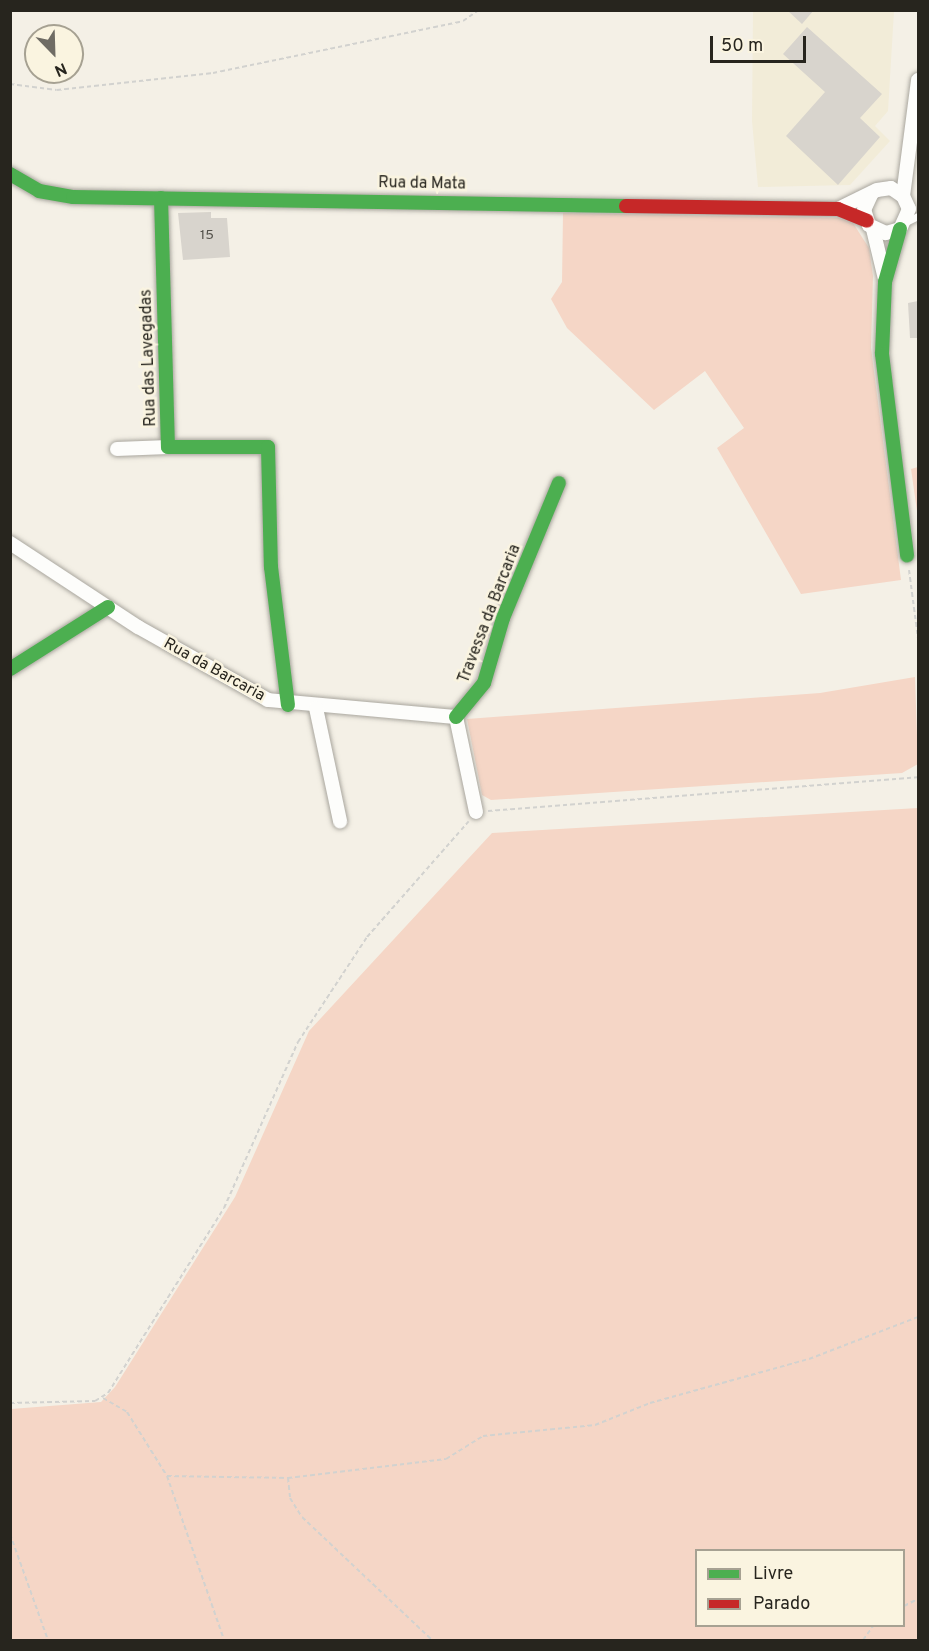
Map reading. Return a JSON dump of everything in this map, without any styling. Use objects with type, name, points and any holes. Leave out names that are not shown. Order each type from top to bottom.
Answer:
[{"type":"street","points":[[885,282],[908,222],[910,201],[906,161],[918,80]]},
{"type":"street","points":[[906,161],[864,210],[885,282],[883,378],[908,555]]},
{"type":"street","name":"Rua da Mata","points":[[10,174],[39,191],[73,197],[838,208],[878,191]]},
{"type":"street","points":[[878,191],[910,201]]},
{"type":"street","name":"Rua das Lavegadas","points":[[161,198],[168,447],[267,447],[270,556],[288,705]]},
{"type":"street","name":"Rua da Mata","points":[[838,208],[870,225]]},
{"type":"street","points":[[870,225],[886,233],[908,222]]},
{"type":"street","points":[[117,449],[168,447]]},
{"type":"street","name":"Travessa da Barcaria","points":[[456,717],[484,683],[503,618],[559,483]]},
{"type":"street","name":"Rua da Barcaria","points":[[10,543],[230,682],[288,705],[456,717]]},
{"type":"street","points":[[10,669],[108,607]]},
{"type":"street","points":[[316,708],[340,821]]},
{"type":"street","points":[[456,717],[476,812]]},
{"type":"path","points":[[10,84],[57,90],[213,73],[463,21],[479,10]]},
{"type":"path","points":[[908,555],[917,611],[918,638]]},
{"type":"path","points":[[102,1397],[166,1305],[224,1208],[298,1042],[367,937],[476,812],[918,777]]},
{"type":"path","points":[[166,1476],[288,1478],[446,1459],[483,1436],[595,1425],[650,1403],[809,1359],[918,1317]]},
{"type":"path","points":[[10,1403],[102,1397],[127,1412],[166,1476],[224,1641]]},
{"type":"path","points":[[288,1478],[290,1498],[302,1517],[432,1641]]},
{"type":"path","points":[[10,1534],[48,1641]]},
{"type":"path","points":[[863,1641],[872,1627]]},
{"type":"shaded area","points":[[753,11],[894,11],[888,111],[875,126],[890,141],[850,185],[758,187],[752,121]]},
{"type":"shaded area","points":[[563,213],[839,218],[853,223],[869,248],[873,276],[871,348],[901,580],[801,594],[717,448],[744,428],[705,371],[654,410],[567,328],[551,299],[562,282]]},
{"type":"shaded area","points":[[918,467],[918,518],[911,469]]},
{"type":"shaded area","points":[[915,677],[918,764],[902,773],[491,800],[482,795],[467,719],[820,693]]},
{"type":"shaded area","points":[[918,808],[918,1640],[11,1640],[11,1409],[101,1402],[115,1387],[235,1197],[309,1031],[492,833]]},
{"type":"building","points":[[787,10],[814,10],[802,24]]},
{"type":"building","points":[[807,27],[882,94],[860,118],[880,137],[838,185],[786,136],[825,92],[783,54]]},
{"type":"building","points":[[211,212],[211,218],[227,218],[230,257],[183,260],[178,213]]},
{"type":"building","points":[[918,301],[918,338],[910,338],[908,303]]},
{"type":"traffic: fast","points":[[10,174],[39,191],[73,197],[626,206]]},
{"type":"traffic: fast","points":[[161,198],[168,447],[268,447],[271,567],[288,705]]},
{"type":"traffic: fast","points":[[900,229],[885,282],[882,354],[907,555]]},
{"type":"traffic: fast","points":[[456,717],[484,683],[503,618],[559,483]]},
{"type":"traffic: fast","points":[[10,669],[108,607]]},
{"type":"traffic: jam","points":[[626,206],[838,209],[867,221]]}]
